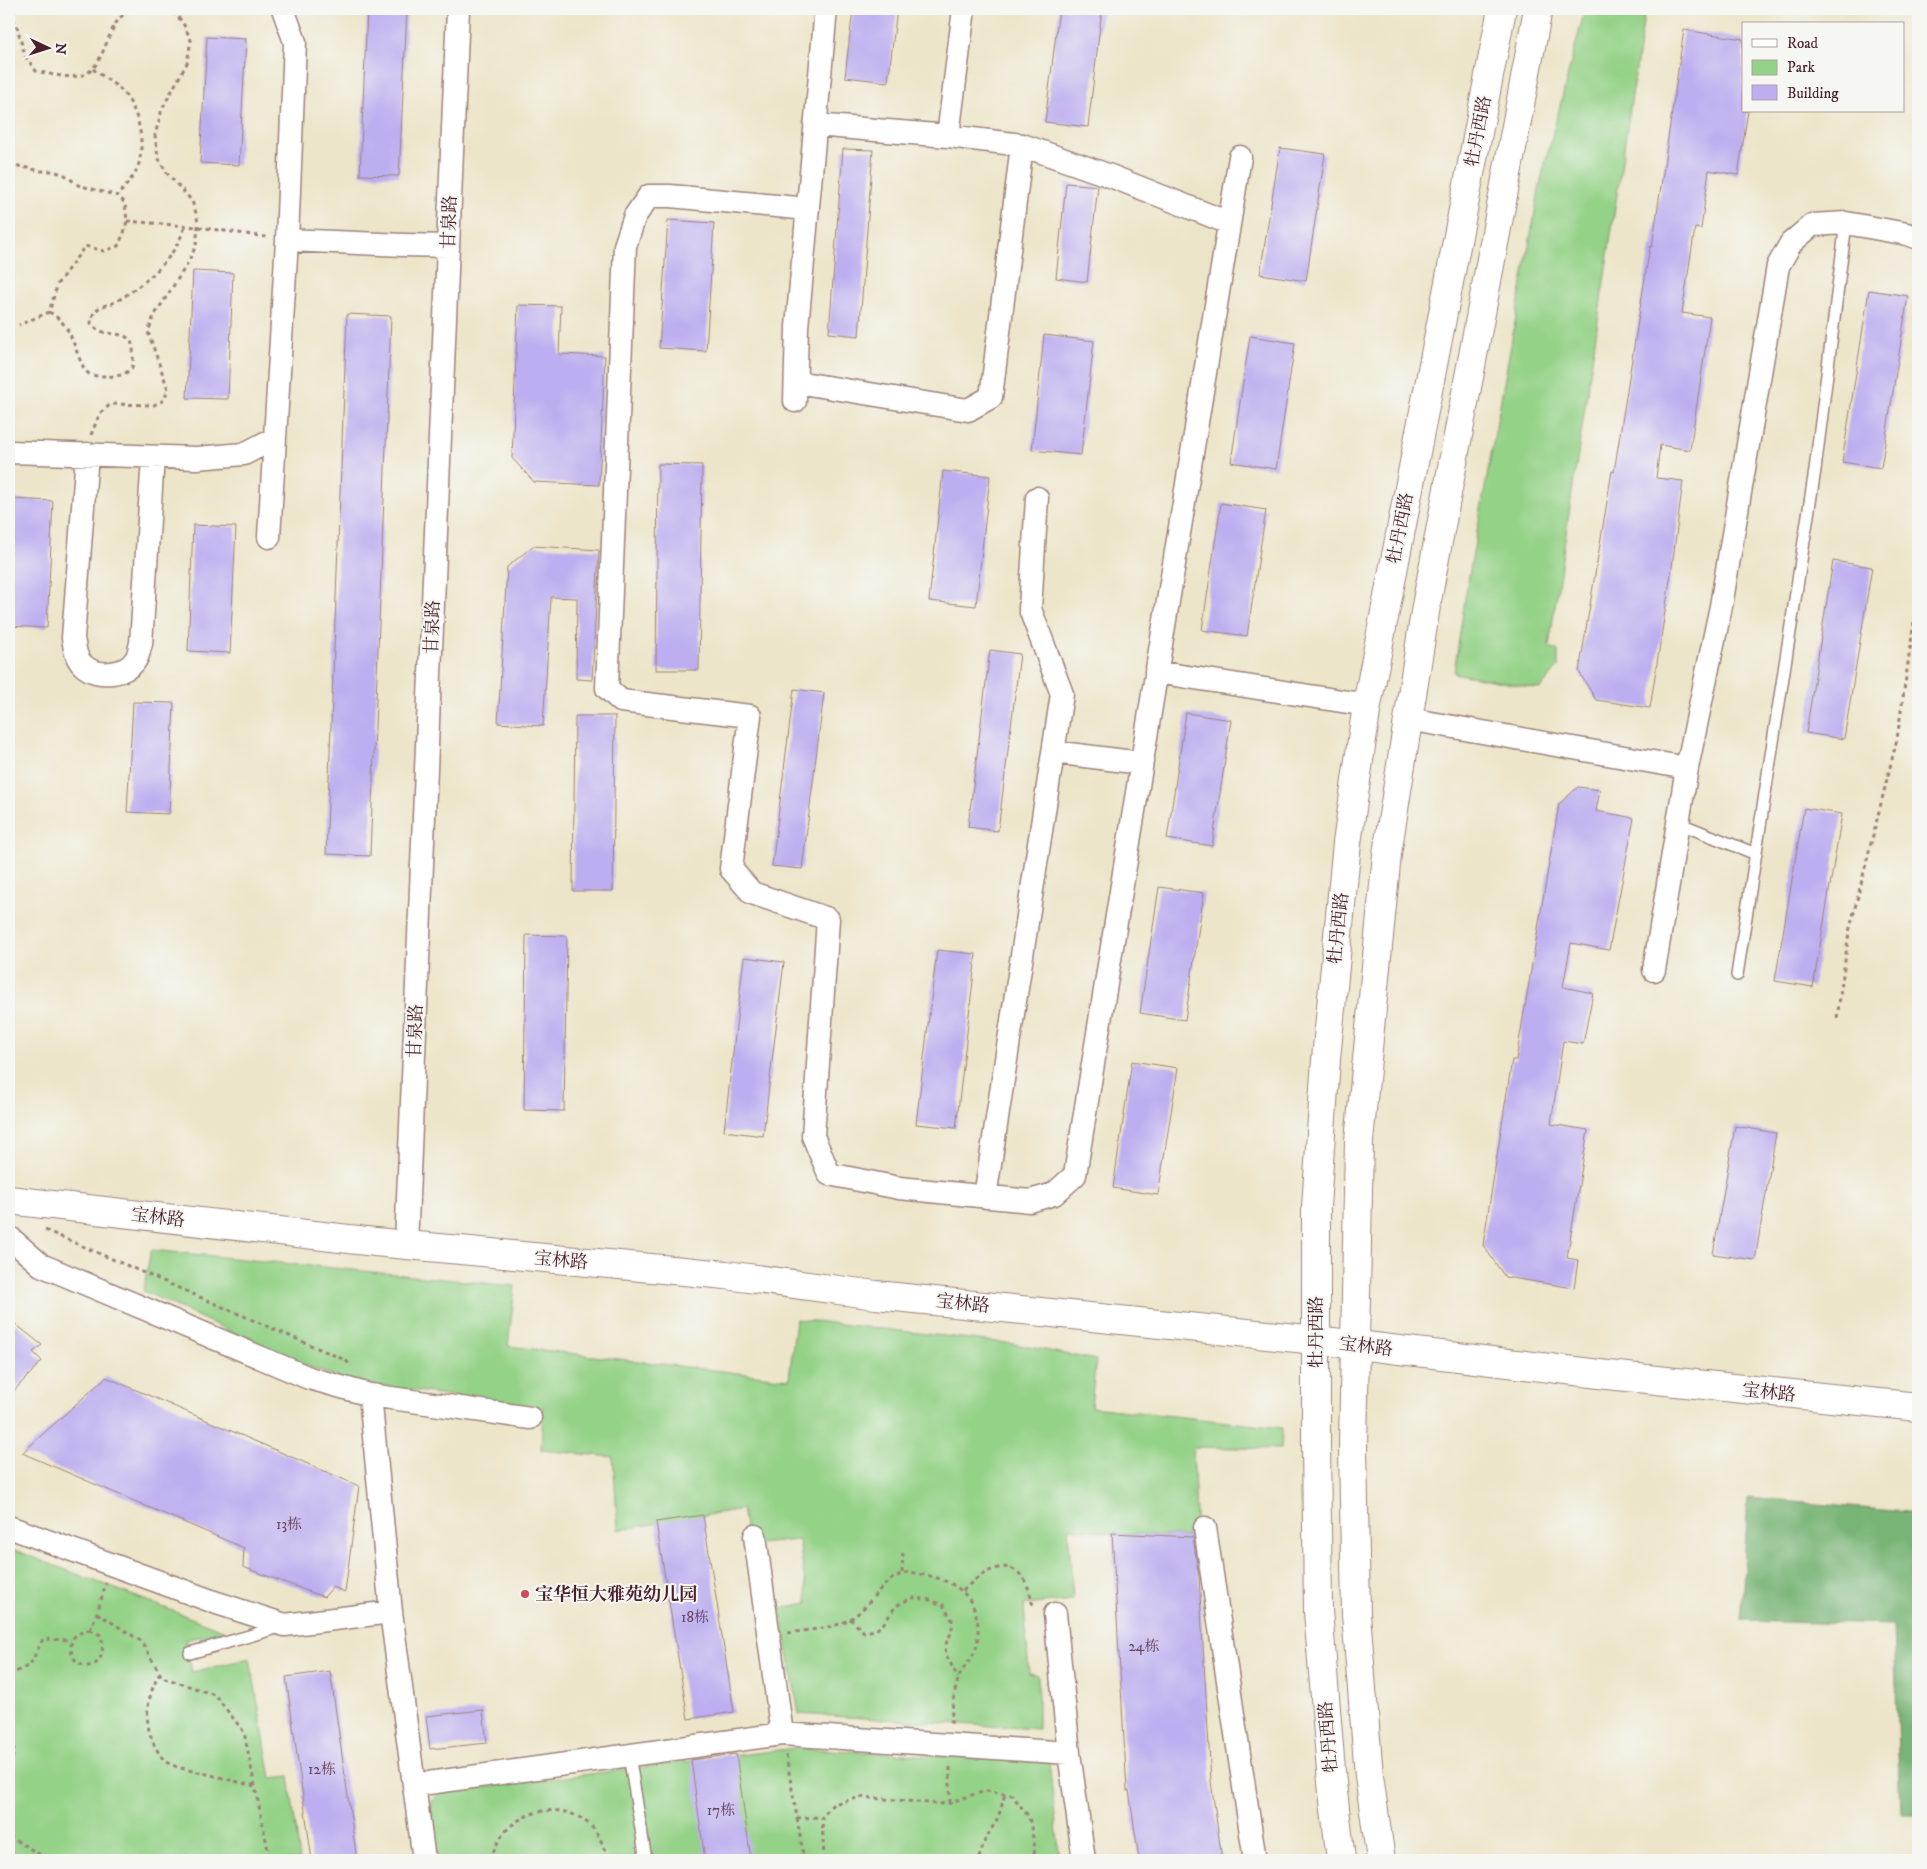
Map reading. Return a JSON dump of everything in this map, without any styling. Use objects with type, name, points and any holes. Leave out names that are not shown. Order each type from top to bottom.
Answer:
[{"type":"street","points":[[269,537],[287,240],[294,42],[283,9]]},
{"type":"street","name":"甘泉路","points":[[406,1245],[458,9]]},
{"type":"street","points":[[826,9],[797,327],[795,392],[968,410],[991,396],[1022,145]]},
{"type":"street","points":[[948,136],[964,9]]},
{"type":"street","name":"牡丹西路","points":[[1341,1860],[1332,1783],[1318,1611],[1316,1207],[1326,1059],[1347,843],[1367,705],[1502,9]]},
{"type":"street","name":"牡丹西路","points":[[1381,1860],[1369,1776],[1356,1614],[1353,1447],[1359,1141],[1387,854],[1408,719],[1426,606],[1538,9]]},
{"type":"street","points":[[815,125],[948,136],[1022,145],[1113,177],[1229,223]]},
{"type":"street","points":[[808,209],[670,196],[649,196],[635,216],[625,246],[606,688],[621,701],[750,716],[731,869],[752,893],[828,920],[813,1136],[829,1174],[899,1188],[1030,1201],[1054,1194],[1074,1175],[1240,157]]},
{"type":"street","points":[[1654,970],[1687,768],[1721,606],[1778,266],[1791,243],[1812,224],[1846,223],[1907,234],[1918,238]]},
{"type":"street","points":[[287,240],[404,246],[448,246]]},
{"type":"street","points":[[9,452],[197,458],[244,454],[275,438]]},
{"type":"street","points":[[87,454],[74,638],[75,654],[84,666],[96,672],[113,673],[125,669],[136,659],[141,644],[153,457]]},
{"type":"street","points":[[985,1197],[1062,694],[1030,609],[1037,498]]},
{"type":"street","points":[[1156,672],[1367,705]]},
{"type":"street","points":[[1408,719],[1687,768]]},
{"type":"street","points":[[1053,752],[1141,763]]},
{"type":"street","name":"宝林路","points":[[9,1200],[406,1245],[726,1275],[876,1294],[1354,1344],[1608,1375],[1918,1407]]},
{"type":"street","points":[[9,1237],[42,1265],[309,1378],[370,1395],[530,1418]]},
{"type":"street","points":[[370,1395],[392,1612],[424,1860]]},
{"type":"street","points":[[9,1527],[217,1602],[288,1624],[392,1612]]},
{"type":"street","points":[[1205,1528],[1255,1860]]},
{"type":"street","points":[[755,1536],[782,1734]]},
{"type":"street","points":[[1055,1614],[1069,1753],[1084,1860]]},
{"type":"street","points":[[414,1785],[782,1734],[1069,1753]]},
{"type":"lane","points":[[1737,975],[1815,470],[1846,223]]},
{"type":"lane","points":[[1678,823],[1756,854]]},
{"type":"lane","points":[[190,1653],[288,1624]]},
{"type":"lane","points":[[629,1755],[646,1860]]},
{"type":"path","points":[[9,11],[17,27],[25,56],[36,71],[60,76],[80,76],[93,69],[118,19],[132,9],[137,9]]},
{"type":"path","points":[[87,454],[94,423],[100,413],[111,404],[154,405],[164,400],[168,389],[148,332],[154,316],[186,266],[196,246],[198,227],[192,201],[166,172],[158,157],[155,136],[162,109],[187,63],[191,40],[182,22],[171,11],[162,9]]},
{"type":"path","points":[[93,69],[122,92],[135,111],[142,138],[139,163],[129,182],[118,196]]},
{"type":"path","points":[[9,164],[41,171],[53,171],[65,175],[78,185],[118,196],[125,204],[127,221],[118,246],[104,251],[85,246],[58,283],[49,312],[19,325]]},
{"type":"path","points":[[127,221],[198,227],[287,240]]},
{"type":"path","points":[[49,312],[60,318],[66,326],[83,366],[88,373],[94,376],[126,374],[132,368],[132,344],[127,338],[118,333],[101,333],[95,329],[90,324],[91,316],[99,308],[115,302],[136,288],[167,260],[180,242],[185,226]]},
{"type":"path","points":[[1837,1018],[1849,932],[1897,739],[1918,594]]},
{"type":"path","points":[[41,1228],[345,1360],[360,1374],[370,1395]]},
{"type":"path","points":[[902,1573],[903,1549]]},
{"type":"path","points":[[90,1630],[97,1613],[111,1564]]},
{"type":"path","points":[[963,1590],[985,1571],[994,1568],[1012,1569],[1022,1576],[1030,1590],[1032,1603],[1055,1614]]},
{"type":"path","points":[[769,1637],[838,1625],[850,1620],[861,1611],[885,1583],[902,1573],[915,1573],[940,1578],[963,1590],[972,1605],[978,1634],[977,1648],[958,1678],[953,1699],[950,1745],[950,1804]]},
{"type":"path","points":[[850,1620],[864,1632],[876,1630],[884,1623],[896,1606],[911,1598],[927,1599],[943,1605],[952,1620],[952,1631],[946,1644],[945,1654],[958,1678]]},
{"type":"path","points":[[97,1613],[140,1641],[162,1676],[215,1695],[244,1732],[269,1860]]},
{"type":"path","points":[[90,1630],[101,1635],[104,1647],[102,1656],[94,1665],[84,1666],[75,1661],[70,1652],[71,1640],[78,1632],[90,1630]]},
{"type":"path","points":[[9,1676],[30,1665],[43,1639],[71,1640]]},
{"type":"path","points":[[160,1672],[151,1688],[148,1707],[148,1728],[154,1745],[165,1761],[179,1767],[256,1786]]},
{"type":"path","points":[[9,1731],[14,1750],[9,1773]]},
{"type":"path","points":[[782,1734],[804,1860]]},
{"type":"path","points":[[824,1860],[822,1817],[833,1804],[862,1797],[950,1804],[968,1796],[987,1791],[1012,1795],[1029,1817],[1035,1848],[1033,1860]]},
{"type":"path","points":[[983,1860],[977,1859],[985,1840],[998,1818],[1005,1794]]},
{"type":"path","points":[[492,1860],[492,1855],[501,1836],[512,1824],[528,1814],[543,1810],[573,1813],[586,1821],[600,1836],[608,1860]]},
{"type":"path","points":[[797,1818],[822,1817]]},
{"type":"path","points":[[9,1836],[50,1860]]},
{"type":"path","points":[[439,1860],[492,1855]]},
{"type":"green space","points":[[1585,9],[1645,9],[1549,646],[1558,651],[1558,667],[1540,689],[1454,673],[1466,592],[1541,179]]},
{"type":"green space","points":[[151,1250],[515,1286],[508,1346],[789,1379],[796,1319],[1014,1344],[1096,1360],[1091,1407],[1282,1428],[1281,1449],[1193,1447],[1197,1537],[1112,1533],[1068,1528],[1073,1600],[1024,1605],[1029,1673],[1038,1675],[1038,1729],[799,1714],[780,1608],[808,1603],[799,1540],[748,1545],[742,1509],[618,1530],[613,1457],[541,1450],[543,1408],[351,1382],[296,1362],[143,1291]]},
{"type":"green space","points":[[1748,1498],[1918,1513],[1918,1814],[1900,1814],[1894,1625],[1741,1621]]},
{"type":"green space","points":[[9,1548],[225,1631],[185,1640],[192,1672],[250,1658],[271,1778],[289,1776],[300,1860],[9,1860]]},
{"type":"green space","points":[[795,1748],[1049,1762],[1060,1860],[438,1860],[431,1811],[432,1800],[439,1793]]},
{"type":"building","points":[[367,9],[407,9],[399,176],[360,175]]},
{"type":"building","points":[[853,9],[897,9],[888,82],[845,77]]},
{"type":"building","points":[[1059,9],[1102,9],[1088,127],[1045,122]]},
{"type":"building","points":[[1684,30],[1742,39],[1742,112],[1748,112],[1738,175],[1709,170],[1701,229],[1695,228],[1682,313],[1710,317],[1690,450],[1660,445],[1656,478],[1683,481],[1650,708],[1596,700],[1579,672],[1612,471],[1614,472],[1650,246],[1652,247]]},
{"type":"building","points":[[207,37],[246,39],[239,165],[200,163]]},
{"type":"building","points":[[1280,148],[1325,154],[1306,281],[1260,274]]},
{"type":"building","points":[[843,149],[873,150],[859,336],[829,333]]},
{"type":"building","points":[[1066,183],[1098,186],[1087,282],[1056,278]]},
{"type":"building","points":[[668,220],[714,223],[706,351],[659,348]]},
{"type":"building","points":[[193,271],[233,273],[228,399],[187,398]]},
{"type":"building","points":[[1869,290],[1908,296],[1881,468],[1842,462]]},
{"type":"building","points":[[518,305],[561,306],[559,354],[605,356],[599,485],[534,482],[512,458]]},
{"type":"building","points":[[347,314],[391,316],[370,856],[326,854]]},
{"type":"building","points":[[1044,335],[1094,341],[1081,455],[1032,450]]},
{"type":"building","points":[[1250,336],[1295,343],[1276,469],[1231,462]]},
{"type":"building","points":[[658,464],[702,465],[699,670],[656,670]]},
{"type":"building","points":[[943,471],[990,476],[976,606],[929,601]]},
{"type":"building","points":[[11,499],[53,501],[47,628],[9,626]]},
{"type":"building","points":[[1221,503],[1266,510],[1247,636],[1202,630]]},
{"type":"building","points":[[193,525],[236,527],[230,653],[188,651]]},
{"type":"building","points":[[533,546],[599,550],[592,680],[576,679],[577,598],[551,597],[543,726],[498,723],[507,567]]},
{"type":"building","points":[[1833,561],[1872,567],[1844,739],[1806,733]]},
{"type":"building","points":[[990,650],[1020,654],[998,831],[968,827]]},
{"type":"building","points":[[794,689],[824,693],[802,869],[772,866]]},
{"type":"building","points":[[133,702],[174,703],[169,814],[127,812]]},
{"type":"building","points":[[1186,713],[1231,720],[1212,846],[1167,839]]},
{"type":"building","points":[[575,716],[615,716],[613,891],[573,891]]},
{"type":"building","points":[[1578,787],[1600,790],[1596,811],[1634,818],[1609,950],[1571,943],[1563,987],[1593,993],[1583,1044],[1563,1041],[1551,1124],[1588,1130],[1567,1258],[1578,1260],[1574,1288],[1505,1277],[1483,1245],[1512,1060],[1516,1060],[1559,804]]},
{"type":"building","points":[[1804,808],[1842,814],[1813,987],[1775,981]]},
{"type":"building","points":[[1159,887],[1204,893],[1185,1020],[1140,1013]]},
{"type":"building","points":[[526,935],[567,936],[564,1111],[524,1110]]},
{"type":"building","points":[[937,950],[976,954],[956,1128],[916,1124]]},
{"type":"building","points":[[744,957],[784,962],[763,1136],[724,1131]]},
{"type":"building","points":[[1132,1061],[1178,1068],[1158,1195],[1113,1188]]},
{"type":"building","points":[[1735,1126],[1776,1133],[1755,1260],[1713,1254]]},
{"type":"building","points":[[9,1319],[42,1345],[33,1352],[42,1361],[9,1396]]},
{"type":"building","points":[[106,1377],[359,1486],[345,1592],[333,1587],[324,1597],[243,1567],[244,1548],[22,1453]]},
{"type":"building","points":[[703,1515],[734,1712],[688,1719],[656,1522]]},
{"type":"building","points":[[1112,1533],[1193,1537],[1199,1577],[1211,1781],[1222,1860],[1139,1860],[1129,1791],[1127,1791]]},
{"type":"building","points":[[330,1671],[357,1860],[312,1860],[286,1677]]},
{"type":"building","points":[[483,1710],[487,1743],[430,1749],[426,1716]]},
{"type":"building","points":[[736,1754],[751,1860],[705,1860],[691,1760]]},
{"type":"place","name":"宝华恒大雅苑幼儿园","points":[[525,1594]]}]
